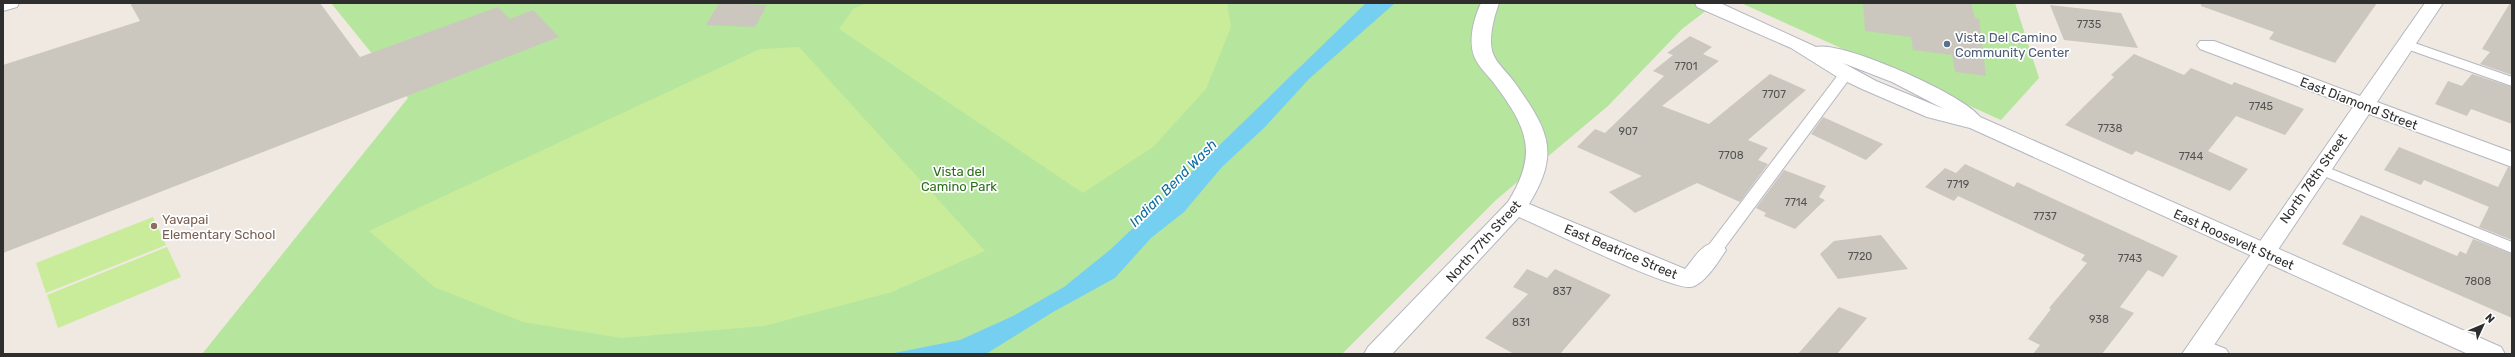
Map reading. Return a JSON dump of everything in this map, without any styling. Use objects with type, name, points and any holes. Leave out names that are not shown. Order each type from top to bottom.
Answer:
[{"type":"street","points":[[3,5],[10,3]]},
{"type":"street","name":"North 77th Street","points":[[1377,354],[1516,207],[1532,183],[1537,166],[1536,134],[1507,86],[1484,56],[1482,22],[1490,3]]},
{"type":"street","name":"East Roosevelt Street","points":[[1704,3],[1798,44],[1846,74],[1934,113],[1977,123],[2492,354]]},
{"type":"street","name":"North 78th Street","points":[[2205,351],[2263,252],[2434,3]]},
{"type":"street","name":"East Roosevelt Street","points":[[1798,44],[1861,61],[1948,101],[1977,123]]},
{"type":"street","name":"East Diamond Street","points":[[2207,45],[2512,160]]},
{"type":"street","name":"East Beatrice Street","points":[[1516,207],[1670,274],[1690,279],[1714,250]]},
{"type":"lane","points":[[2406,44],[2512,82]]},
{"type":"lane","points":[[1714,250],[1846,74]]},
{"type":"lane","points":[[2320,169],[2512,248]]},
{"type":"green space","name":"Vista del Camino Park","points":[[331,3],[1716,3],[1682,29],[1608,106],[1496,200],[1342,354],[202,354],[408,98]]},
{"type":"green space","points":[[868,3],[1227,3],[1231,27],[1206,89],[1153,147],[1083,193],[839,29],[853,9]]},
{"type":"green space","points":[[1741,3],[2015,3],[2039,78],[2001,120]]},
{"type":"green space","points":[[799,47],[985,251],[892,292],[764,326],[621,338],[523,322],[434,287],[369,231],[760,49]]},
{"type":"green space","points":[[153,217],[166,245],[46,293],[36,263]]},
{"type":"green space","points":[[167,247],[181,277],[58,328],[47,295]]},
{"type":"water","points":[[1366,3],[1395,3],[1309,79],[1265,127],[1222,167],[1184,212],[1151,238],[1115,278],[1053,312],[986,354],[889,354],[960,340],[1013,316],[1064,287],[1111,249]]},
{"type":"building","points":[[130,3],[320,3],[360,57],[498,7],[510,19],[533,10],[559,37],[3,253],[3,65],[140,21]]},
{"type":"building","points":[[719,3],[767,5],[755,27],[706,25]]},
{"type":"building","name":"Vista Del Camino Community Center","points":[[1863,3],[1971,3],[1975,18],[1979,19],[1986,76],[1955,72],[1952,55],[1913,50],[1911,37],[1865,31]]},
{"type":"building","points":[[2201,3],[2377,3],[2335,63],[2269,39],[2274,32],[2201,6]]},
{"type":"building","points":[[2510,3],[2512,3],[2512,75],[2480,64],[2490,52],[2482,49]]},
{"type":"building","points":[[2050,5],[2121,13],[2138,48],[2064,40]]},
{"type":"building","points":[[1690,36],[1712,47],[1703,54],[1719,61],[1662,106],[1709,124],[1770,74],[1806,90],[1748,140],[1768,148],[1758,160],[1768,164],[1740,202],[1697,183],[1635,213],[1609,192],[1642,176],[1577,147],[1595,129],[1605,133],[1664,76],[1653,71],[1673,55],[1667,53]]},
{"type":"building","points":[[2134,54],[2184,75],[2191,68],[2232,85],[2234,82],[2304,109],[2285,135],[2236,116],[2208,151],[2248,169],[2230,191],[2136,151],[2132,155],[2065,125],[2114,77],[2111,75]]},
{"type":"building","points":[[2472,74],[2512,87],[2512,124],[2471,109],[2467,116],[2435,104],[2448,81],[2462,86]]},
{"type":"building","points":[[1823,117],[1883,144],[1866,160],[1811,134]]},
{"type":"building","points":[[2399,147],[2498,187],[2508,167],[2512,168],[2512,240],[2479,227],[2489,207],[2424,180],[2421,185],[2384,170]]},
{"type":"building","points":[[1965,164],[2014,187],[2017,182],[2178,256],[2163,277],[2148,270],[2120,307],[2134,313],[2102,354],[2033,354],[2040,345],[2028,339],[2051,309],[2049,308],[2087,263],[2081,260],[2085,255],[1958,196],[1954,201],[1925,187],[1945,168],[1956,173]]},
{"type":"building","points":[[1784,170],[1826,186],[1819,197],[1825,200],[1795,229],[1764,216],[1766,213],[1756,208]]},
{"type":"building","points":[[2361,215],[2457,256],[2460,251],[2466,254],[2473,239],[2512,254],[2512,318],[2342,244]]},
{"type":"building","points":[[1881,235],[1908,269],[1838,279],[1820,254],[1834,241]]},
{"type":"building","points":[[1527,269],[1547,278],[1555,269],[1611,295],[1560,354],[1514,354],[1485,338],[1528,294],[1513,287]]},
{"type":"building","points":[[1839,307],[1867,318],[1837,354],[1798,354]]},
{"type":"place","name":"Vista Del Camino Community Center","points":[[1947,44]]},
{"type":"place","name":"Yavapai Elementary School","points":[[154,226]]},
{"type":"water label","name":"Indian Bend Wash","points":[[1173,183]]}]
